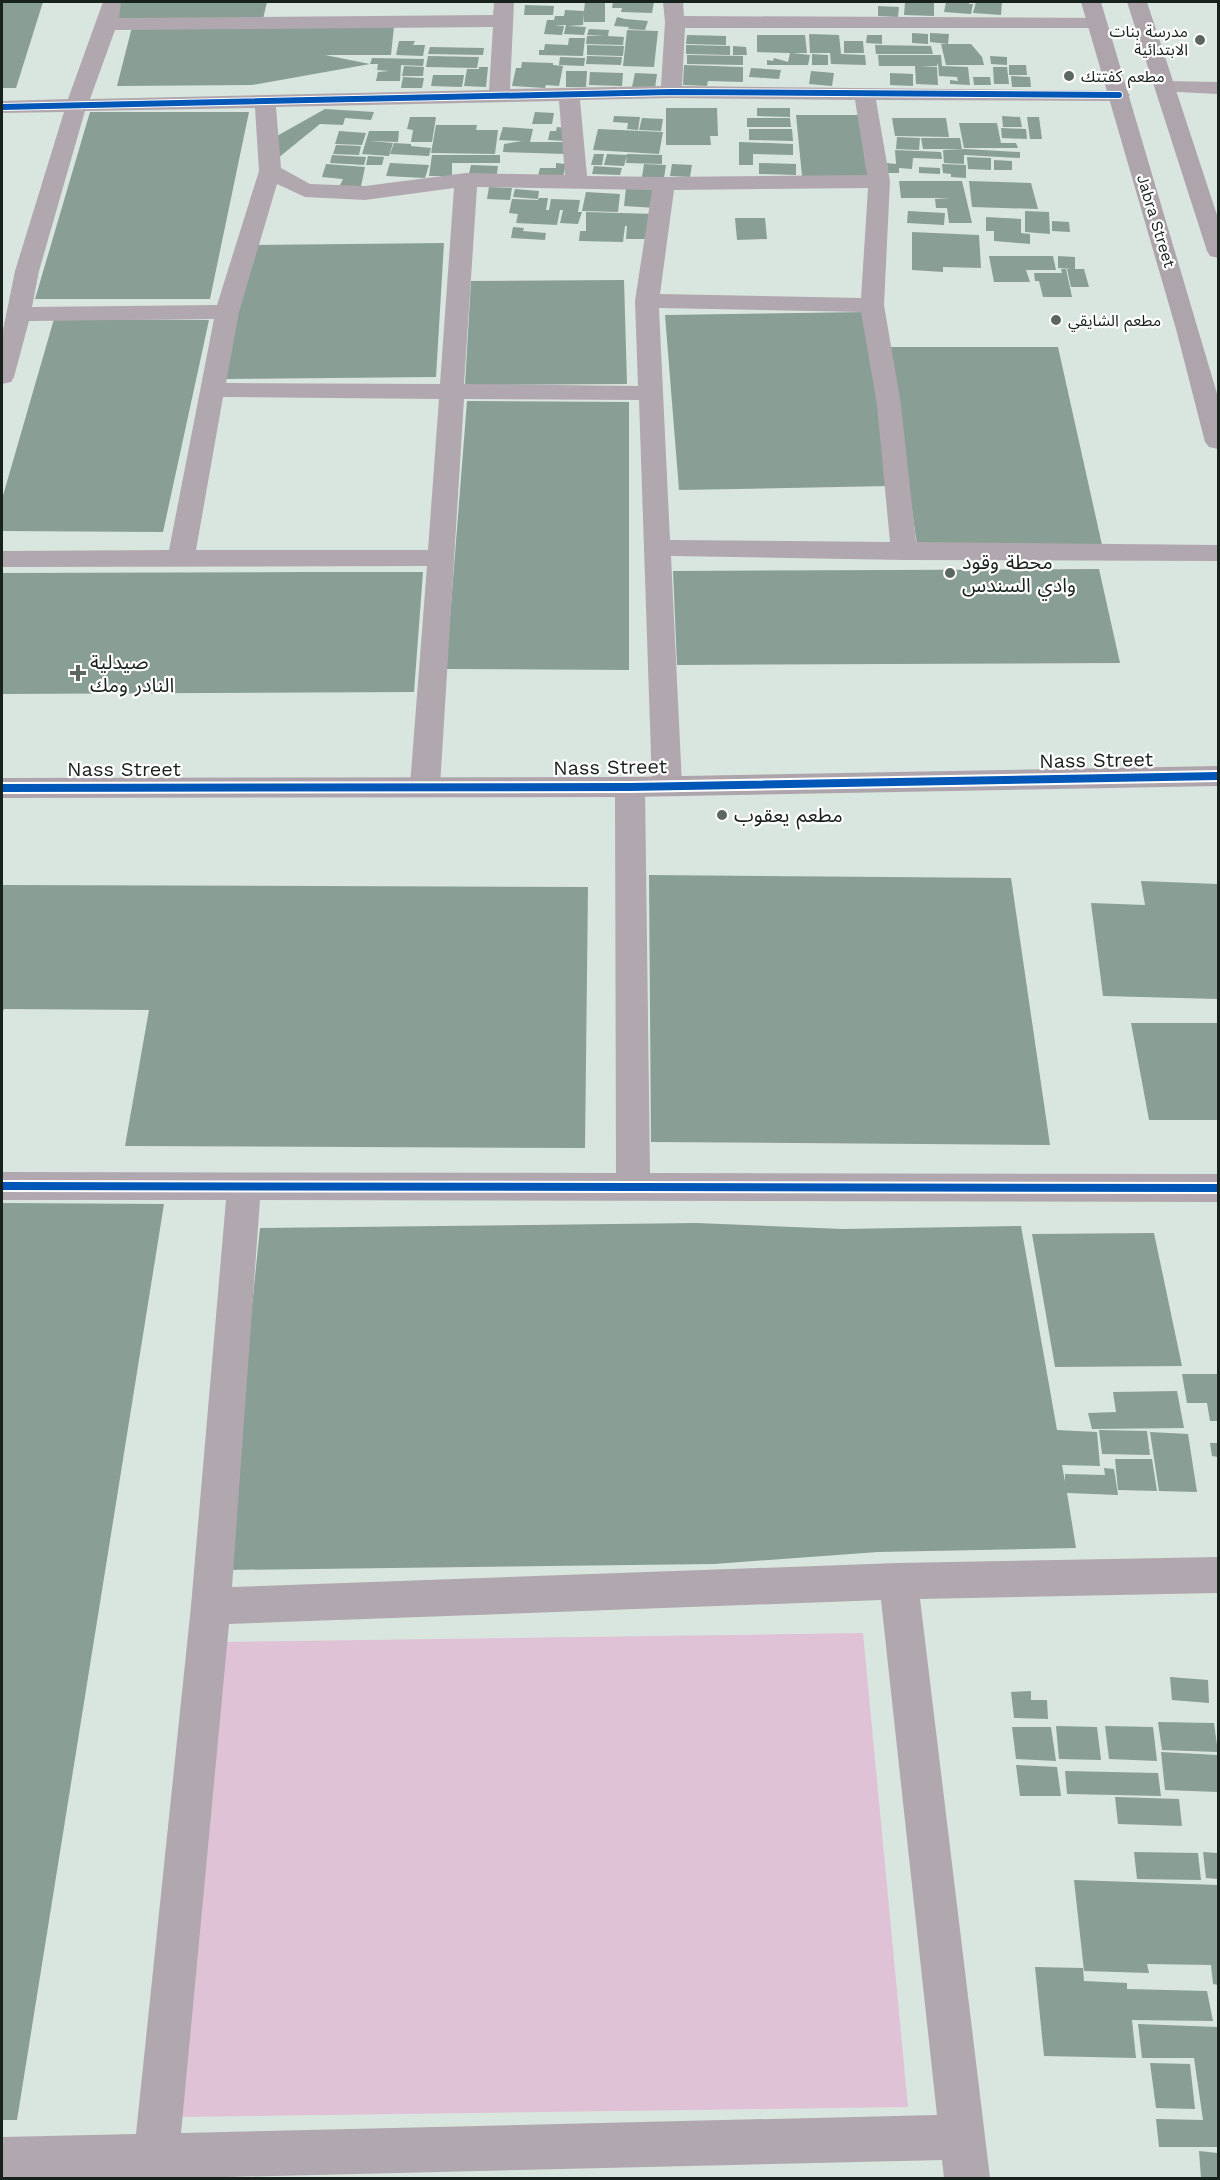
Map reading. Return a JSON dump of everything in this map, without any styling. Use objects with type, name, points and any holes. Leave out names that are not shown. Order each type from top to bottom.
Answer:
[{"type":"street","points":[[2,377],[19,314],[27,271],[76,107],[107,24],[112,2]]},
{"type":"street","points":[[270,22],[275,2]]},
{"type":"street","points":[[863,2],[867,22]]},
{"type":"street","points":[[1137,2],[1218,251]]},
{"type":"street","points":[[107,24],[270,22],[503,11],[499,96]]},
{"type":"street","points":[[671,92],[674,12],[867,22],[1094,12]]},
{"type":"street","name":"Jabra Street","points":[[1094,12],[1188,329],[1218,442]]},
{"type":"street","points":[[1166,87],[1218,88]]},
{"type":"street","points":[[569,93],[576,181]]},
{"type":"street","points":[[2,107],[76,107],[569,93],[1119,95]]},
{"type":"street","points":[[864,93],[879,181],[872,305],[889,405],[904,552]]},
{"type":"street","points":[[181,557],[227,312],[270,171],[265,102]]},
{"type":"street","points":[[270,171],[305,190],[365,194],[466,180],[664,184],[879,181]]},
{"type":"street","points":[[425,786],[466,180]]},
{"type":"street","points":[[664,184],[646,301],[667,785]]},
{"type":"street","points":[[2,272],[27,271]]},
{"type":"street","points":[[646,301],[872,305]]},
{"type":"street","points":[[19,314],[227,312]]},
{"type":"street","points":[[212,390],[651,393]]},
{"type":"street","points":[[657,548],[1218,553]]},
{"type":"street","points":[[2,559],[441,558]]},
{"type":"street","name":"Nass Street","points":[[2,788],[630,787],[1218,776]]},
{"type":"street","points":[[630,787],[633,1186]]},
{"type":"street","points":[[2,1186],[1218,1188]]},
{"type":"street","points":[[156,2157],[211,1606],[244,1186]]},
{"type":"street","points":[[211,1606],[898,1581],[1218,1575]]},
{"type":"street","points":[[2,2160],[156,2157],[965,2158],[898,1581]]},
{"type":"shaded area","points":[[863,1633],[908,2107],[178,2117],[225,1642]]},
{"type":"building","points":[[2,2],[43,2],[16,88],[2,88]]},
{"type":"building","points":[[118,2],[267,2],[263,19],[113,19]]},
{"type":"building","points":[[585,2],[605,2],[605,22],[584,22],[584,14],[583,25],[568,26],[586,27],[584,35],[564,34],[566,25],[554,25],[564,26],[562,35],[544,34],[547,20],[554,20],[555,16],[564,16],[565,10],[584,11]]},
{"type":"building","points":[[613,2],[654,2],[652,13],[621,12],[622,8],[612,8]]},
{"type":"building","points":[[905,2],[934,2],[934,16],[904,15]]},
{"type":"building","points":[[946,2],[969,2],[973,4],[971,14],[944,12]]},
{"type":"building","points":[[976,2],[1002,2],[1001,15],[973,13]]},
{"type":"building","points":[[525,5],[554,6],[553,15],[524,15]]},
{"type":"building","points":[[878,6],[899,7],[898,17],[878,16]]},
{"type":"building","points":[[617,17],[648,21],[645,30],[628,29],[629,27],[614,26]]},
{"type":"building","points":[[394,26],[391,55],[325,55],[370,64],[252,85],[117,86],[132,27]]},
{"type":"building","points":[[589,29],[609,30],[608,36],[624,37],[623,45],[586,44],[587,36],[605,36],[587,35]]},
{"type":"building","points":[[627,30],[658,31],[654,67],[623,66]]},
{"type":"building","points":[[912,33],[928,34],[928,44],[912,43]]},
{"type":"building","points":[[930,33],[949,34],[948,44],[930,42]]},
{"type":"building","points":[[809,34],[839,35],[841,54],[865,55],[866,65],[831,64],[830,53],[810,53]]},
{"type":"building","points":[[687,35],[726,36],[726,45],[686,44]]},
{"type":"building","points":[[757,35],[805,35],[807,53],[792,53],[810,55],[808,65],[767,65],[767,60],[773,61],[774,58],[788,62],[790,53],[757,52]]},
{"type":"building","points":[[867,35],[882,35],[882,44],[866,43]]},
{"type":"building","points":[[569,38],[585,38],[583,56],[539,55],[539,50],[544,50],[545,44],[568,45]]},
{"type":"building","points":[[399,41],[415,41],[413,45],[425,45],[423,56],[396,55]]},
{"type":"building","points":[[844,41],[863,41],[864,53],[844,53]]},
{"type":"building","points":[[941,44],[971,44],[982,57],[984,65],[946,65]]},
{"type":"building","points":[[587,45],[624,46],[623,56],[587,55]]},
{"type":"building","points":[[686,45],[730,46],[730,55],[686,54]]},
{"type":"building","points":[[875,45],[931,46],[933,54],[876,54]]},
{"type":"building","points":[[733,46],[746,47],[747,55],[733,55]]},
{"type":"building","points":[[430,47],[484,48],[483,55],[428,54]]},
{"type":"building","points":[[812,54],[828,55],[828,65],[812,65]]},
{"type":"building","points":[[687,55],[743,56],[743,65],[687,64]]},
{"type":"building","points":[[878,55],[941,55],[942,66],[968,67],[970,85],[950,84],[950,80],[958,81],[957,77],[939,76],[938,63],[937,66],[920,66],[937,67],[938,85],[916,84],[915,66],[879,66]]},
{"type":"building","points":[[428,56],[479,57],[477,68],[426,67]]},
{"type":"building","points":[[587,56],[622,57],[621,65],[586,64]]},
{"type":"building","points":[[990,56],[1007,57],[1007,65],[991,64]]},
{"type":"building","points":[[560,57],[585,58],[584,66],[559,65]]},
{"type":"building","points":[[372,58],[424,59],[423,66],[401,65],[400,81],[376,81],[378,72],[389,71],[377,70],[378,64],[370,64]]},
{"type":"building","points":[[522,62],[553,63],[553,65],[563,66],[559,86],[546,85],[545,88],[512,86],[516,68],[521,68]]},
{"type":"building","points":[[684,65],[743,67],[743,82],[708,81],[707,86],[683,85]]},
{"type":"building","points":[[1009,65],[1026,65],[1027,75],[1009,75]]},
{"type":"building","points":[[404,66],[424,67],[423,76],[402,76]]},
{"type":"building","points":[[479,67],[488,67],[486,87],[464,86],[467,69],[479,69]]},
{"type":"building","points":[[993,67],[1007,67],[1009,84],[994,84]]},
{"type":"building","points":[[751,68],[781,70],[779,79],[749,77]]},
{"type":"building","points":[[566,71],[587,71],[586,87],[566,87]]},
{"type":"building","points":[[811,71],[834,73],[832,86],[809,84]]},
{"type":"building","points":[[590,72],[623,73],[622,86],[589,85]]},
{"type":"building","points":[[635,73],[657,74],[655,88],[632,87]]},
{"type":"building","points":[[890,73],[913,74],[913,86],[890,85]]},
{"type":"building","points":[[433,75],[464,75],[462,87],[431,86]]},
{"type":"building","points":[[1011,76],[1030,77],[1031,87],[1012,87]]},
{"type":"building","points":[[403,77],[424,78],[422,88],[401,88]]},
{"type":"building","points":[[973,77],[990,77],[991,85],[974,85]]},
{"type":"building","points":[[666,108],[717,108],[718,136],[710,136],[711,145],[666,145]]},
{"type":"building","points":[[757,108],[790,108],[790,117],[757,116]]},
{"type":"building","points":[[325,109],[374,112],[371,120],[345,118],[343,125],[320,124],[262,171],[268,141]]},
{"type":"building","points":[[90,112],[249,112],[210,299],[35,299]]},
{"type":"building","points":[[535,112],[554,113],[552,124],[532,124]]},
{"type":"building","points":[[796,115],[859,115],[870,176],[802,176]]},
{"type":"building","points":[[614,116],[640,117],[638,130],[627,129],[628,123],[613,122]]},
{"type":"building","points":[[1002,116],[1020,117],[1022,127],[1003,127]]},
{"type":"building","points":[[410,117],[436,117],[432,142],[411,142],[413,130],[407,129]]},
{"type":"building","points":[[1027,117],[1039,117],[1042,139],[1030,139]]},
{"type":"building","points":[[642,118],[663,119],[661,131],[639,130]]},
{"type":"building","points":[[747,118],[790,118],[791,127],[747,127]]},
{"type":"building","points":[[892,118],[946,118],[949,137],[895,136]]},
{"type":"building","points":[[959,123],[997,123],[1001,143],[1016,143],[1018,148],[964,148]]},
{"type":"building","points":[[436,125],[477,125],[476,130],[498,130],[495,154],[431,153]]},
{"type":"building","points":[[503,127],[533,129],[530,142],[567,142],[566,154],[503,152],[504,144],[522,141],[499,140]]},
{"type":"building","points":[[557,127],[567,128],[564,141],[548,140],[550,131],[556,131]]},
{"type":"building","points":[[1001,128],[1026,129],[1027,139],[1002,138]]},
{"type":"building","points":[[598,129],[663,132],[659,154],[593,150]]},
{"type":"building","points":[[749,129],[792,129],[793,141],[749,140]]},
{"type":"building","points":[[339,131],[366,133],[362,145],[335,144]]},
{"type":"building","points":[[369,131],[399,131],[398,142],[369,141],[393,143],[389,156],[362,154]]},
{"type":"building","points":[[897,137],[920,138],[919,150],[896,149]]},
{"type":"building","points":[[921,138],[960,138],[962,149],[923,149]]},
{"type":"building","points":[[739,142],[793,144],[793,155],[753,154],[753,165],[739,165]]},
{"type":"building","points":[[394,143],[431,148],[429,156],[390,154]]},
{"type":"building","points":[[336,145],[361,146],[359,155],[333,154]]},
{"type":"building","points":[[895,150],[941,152],[942,159],[913,158],[912,169],[899,168],[899,173],[888,173],[887,163],[896,164]]},
{"type":"building","points":[[943,150],[1020,152],[1020,158],[964,155],[964,164],[944,163]]},
{"type":"building","points":[[594,154],[604,154],[602,165],[591,165]]},
{"type":"building","points":[[607,154],[627,155],[624,166],[604,165]]},
{"type":"building","points":[[627,154],[662,155],[662,164],[626,163]]},
{"type":"building","points":[[332,155],[366,157],[364,165],[330,163]]},
{"type":"building","points":[[432,155],[500,155],[500,163],[452,163],[452,176],[429,176]]},
{"type":"building","points":[[368,156],[384,157],[382,165],[366,165]]},
{"type":"building","points":[[967,157],[991,158],[991,170],[968,169]]},
{"type":"building","points":[[994,160],[1012,161],[1012,170],[994,170]]},
{"type":"building","points":[[390,163],[429,165],[425,178],[386,176]]},
{"type":"building","points":[[556,163],[566,164],[563,177],[538,176],[540,168],[556,168]]},
{"type":"building","points":[[759,163],[796,164],[796,175],[759,174]]},
{"type":"building","points":[[326,164],[365,167],[360,191],[338,189],[343,179],[322,177]]},
{"type":"building","points":[[644,164],[666,165],[664,178],[642,177]]},
{"type":"building","points":[[672,164],[692,165],[690,177],[670,176]]},
{"type":"building","points":[[942,164],[966,165],[966,178],[951,177],[951,174],[943,173]]},
{"type":"building","points":[[471,165],[498,166],[496,179],[468,178]]},
{"type":"building","points":[[594,166],[622,168],[620,175],[592,174]]},
{"type":"building","points":[[919,167],[940,168],[940,174],[919,173]]},
{"type":"building","points":[[899,181],[962,181],[972,223],[949,223],[947,208],[936,208],[935,199],[950,198],[901,198]]},
{"type":"building","points":[[969,181],[1031,183],[1038,209],[972,207]]},
{"type":"building","points":[[489,187],[512,188],[510,200],[487,199]]},
{"type":"building","points":[[626,188],[659,190],[656,208],[624,206]]},
{"type":"building","points":[[515,189],[539,191],[538,199],[513,197]]},
{"type":"building","points":[[586,192],[620,194],[618,212],[582,211]]},
{"type":"building","points":[[548,198],[546,210],[549,210],[551,199],[580,200],[578,212],[582,212],[578,224],[560,223],[563,210],[560,210],[557,225],[516,223],[518,214],[509,213],[512,199],[538,200]]},
{"type":"building","points":[[908,211],[945,213],[944,225],[907,223]]},
{"type":"building","points":[[1025,211],[1049,212],[1050,234],[1025,232]]},
{"type":"building","points":[[586,212],[655,214],[654,239],[626,239],[627,226],[625,226],[623,242],[579,241],[580,231],[586,231]]},
{"type":"building","points":[[986,217],[1021,219],[1021,233],[1030,234],[1030,244],[994,241],[994,231],[986,231]]},
{"type":"building","points":[[735,218],[765,218],[767,239],[737,240]]},
{"type":"building","points":[[1052,221],[1069,222],[1070,232],[1052,231]]},
{"type":"building","points":[[513,227],[524,228],[523,231],[546,233],[545,240],[511,238]]},
{"type":"building","points":[[912,232],[979,235],[981,268],[943,267],[943,272],[912,270]]},
{"type":"building","points":[[444,243],[436,377],[221,379],[242,245]]},
{"type":"building","points":[[989,256],[1053,256],[1056,270],[1026,270],[1030,282],[994,282]]},
{"type":"building","points":[[1058,256],[1075,257],[1075,269],[1084,269],[1089,287],[1071,287],[1067,269],[1072,269],[1058,268]]},
{"type":"building","points":[[1061,269],[1066,269],[1072,297],[1043,297],[1039,281],[1035,281],[1034,273],[1062,273]]},
{"type":"building","points":[[624,280],[627,384],[465,385],[471,281]]},
{"type":"building","points":[[866,312],[890,486],[679,490],[665,315]]},
{"type":"building","points":[[54,319],[209,320],[163,532],[2,531],[2,499]]},
{"type":"building","points":[[889,347],[1058,347],[1102,545],[917,545]]},
{"type":"building","points":[[467,401],[629,402],[629,670],[446,669]]},
{"type":"building","points":[[1099,569],[1120,663],[677,665],[673,571]]},
{"type":"building","points":[[423,572],[414,692],[2,694],[2,573]]},
{"type":"building","points":[[649,875],[1011,878],[1050,1145],[651,1142]]},
{"type":"building","points":[[1141,881],[1218,884],[1218,999],[1103,996],[1091,903],[1145,905]]},
{"type":"building","points":[[2,885],[588,887],[585,1148],[125,1146],[149,1010],[4,1009],[2,1014]]},
{"type":"building","points":[[1131,1023],[1218,1023],[1218,1120],[1149,1120]]},
{"type":"building","points":[[2,1203],[164,1204],[17,2120],[2,2120]]},
{"type":"building","points":[[697,1223],[843,1229],[1021,1226],[1057,1430],[1097,1432],[1100,1466],[1062,1465],[1065,1482],[1065,1474],[1105,1475],[1104,1468],[1114,1469],[1118,1495],[1067,1493],[1076,1548],[878,1552],[714,1564],[225,1570],[260,1228]]},
{"type":"building","points":[[1154,1233],[1182,1366],[1055,1367],[1032,1234]]},
{"type":"building","points":[[1182,1374],[1218,1374],[1218,1421],[1210,1421],[1207,1403],[1187,1403]]},
{"type":"building","points":[[1177,1391],[1184,1428],[1092,1429],[1088,1413],[1116,1412],[1113,1392]]},
{"type":"building","points":[[1099,1430],[1147,1431],[1150,1455],[1102,1454]]},
{"type":"building","points":[[1150,1432],[1188,1434],[1197,1492],[1159,1491]]},
{"type":"building","points":[[1210,1443],[1218,1443],[1218,1457],[1212,1456]]},
{"type":"building","points":[[1115,1459],[1152,1459],[1157,1491],[1118,1490]]},
{"type":"building","points":[[1170,1677],[1208,1680],[1209,1703],[1172,1700]]},
{"type":"building","points":[[1031,1691],[1031,1700],[1047,1700],[1048,1719],[1014,1718],[1011,1692]]},
{"type":"building","points":[[1158,1722],[1214,1723],[1218,1752],[1162,1750]]},
{"type":"building","points":[[1056,1726],[1097,1727],[1101,1760],[1059,1759]]},
{"type":"building","points":[[1105,1726],[1153,1727],[1157,1761],[1109,1759]]},
{"type":"building","points":[[1012,1727],[1051,1727],[1056,1761],[1016,1759]]},
{"type":"building","points":[[1161,1752],[1218,1755],[1218,1792],[1165,1790]]},
{"type":"building","points":[[1016,1765],[1057,1767],[1061,1796],[1020,1796]]},
{"type":"building","points":[[1065,1771],[1158,1773],[1161,1796],[1067,1794]]},
{"type":"building","points":[[1115,1797],[1179,1799],[1182,1826],[1118,1824]]},
{"type":"building","points":[[1134,1852],[1198,1853],[1201,1880],[1137,1879]]},
{"type":"building","points":[[1203,1852],[1218,1853],[1218,1879],[1206,1878]]},
{"type":"building","points":[[1074,1880],[1218,1885],[1218,1985],[1213,1984],[1211,1965],[1147,1964],[1149,1973],[1084,1971]]},
{"type":"building","points":[[1035,1967],[1083,1968],[1084,1981],[1127,1983],[1127,1989],[1207,1991],[1213,2021],[1132,2020],[1136,2058],[1044,2056]]},
{"type":"building","points":[[1138,2024],[1218,2027],[1218,2147],[1159,2147],[1156,2119],[1203,2120],[1194,2058],[1142,2058]]},
{"type":"building","points":[[1150,2063],[1190,2064],[1195,2109],[1156,2108]]},
{"type":"building","points":[[1199,2151],[1218,2153],[1218,2178],[1201,2178]]},
{"type":"cycle path","points":[[2,107],[671,92],[1119,95]]},
{"type":"cycle path","points":[[2,788],[630,787],[1218,776]]},
{"type":"cycle path","points":[[2,1186],[1218,1188]]},
{"type":"place","name":"مدرسة بنات الابتدائية","points":[[1200,40]]},
{"type":"place","name":"مطعم كفتتك","points":[[1069,76]]},
{"type":"place","name":"مطعم الشايقي","points":[[1056,320]]},
{"type":"place","name":"محطة وقود وادي السندس","points":[[950,573]]},
{"type":"place","name":"صيدلية النادر ومك","points":[[78,673]]},
{"type":"place","name":"مطعم يعقوب","points":[[722,815]]}]
